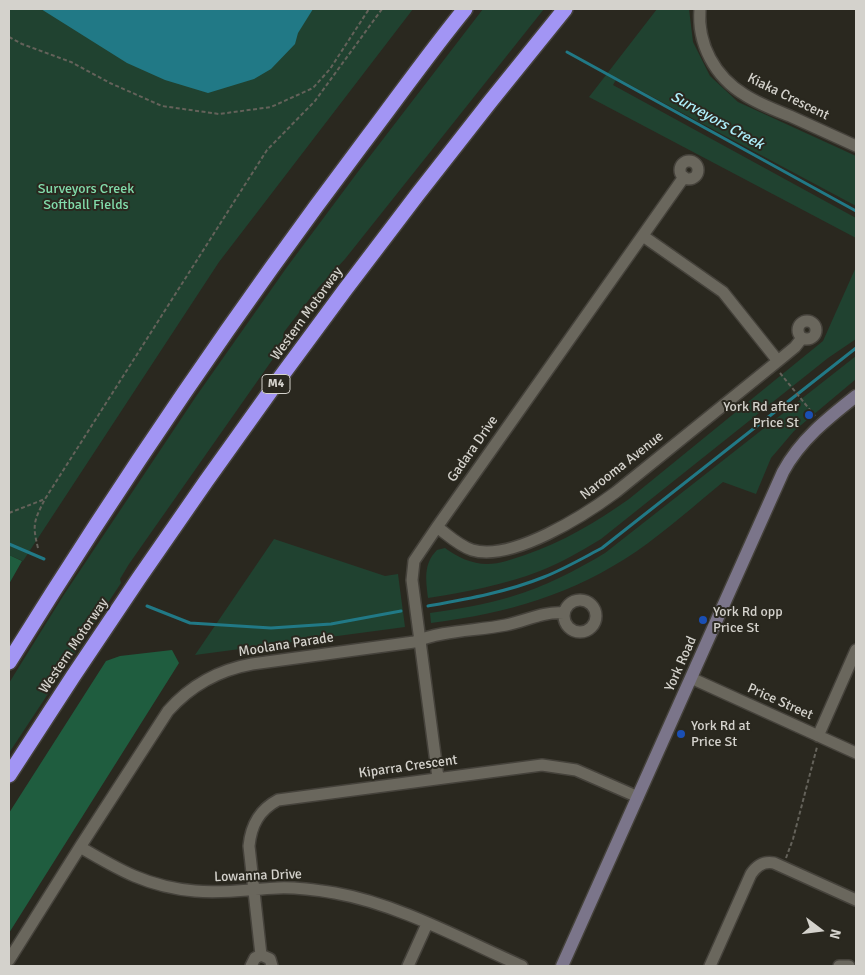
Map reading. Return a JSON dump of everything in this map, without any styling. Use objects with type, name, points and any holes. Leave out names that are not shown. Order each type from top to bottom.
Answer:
[{"type":"highway","points":[[9,662],[102,514],[245,304],[334,182],[465,9]]},
{"type":"highway","name":"Western Motorway","points":[[9,775],[82,662],[196,495],[312,334],[410,203],[565,9]]},
{"type":"street","name":"Kiaka Crescent","points":[[700,9],[701,34],[708,53],[718,71],[732,86],[752,99],[856,146]]},
{"type":"street","name":"Gadara Drive","points":[[438,778],[412,571],[419,552],[684,177]]},
{"type":"street","points":[[642,236],[723,292],[778,361]]},
{"type":"street","name":"Narooma Avenue","points":[[437,527],[466,547],[482,552],[504,549],[553,531],[609,497],[795,347],[802,338]]},
{"type":"street","name":"York Road","points":[[562,966],[783,472],[801,444],[821,424],[856,396]]},
{"type":"street","name":"Moolana Parade","points":[[9,961],[168,711],[176,701],[196,686],[239,666],[414,642],[426,636],[506,625],[546,613],[564,613]]},
{"type":"street","points":[[818,736],[856,650]]},
{"type":"street","name":"Price Street","points":[[691,678],[856,753]]},
{"type":"street","name":"Kiparra Crescent","points":[[261,955],[249,846],[251,832],[260,813],[272,803],[286,798],[542,765],[587,774],[638,797]]},
{"type":"street","name":"Lowanna Drive","points":[[80,847],[120,871],[162,886],[205,892],[296,888],[338,893],[392,908],[522,966]]},
{"type":"street","points":[[710,966],[753,871],[766,862],[782,867],[856,900]]},
{"type":"street","points":[[408,966],[427,924]]},
{"type":"street","points":[[251,966],[254,958],[261,955],[270,959],[272,966]]},
{"type":"street","points":[[9,961],[14,966]]},
{"type":"street","points":[[839,966],[849,966]]},
{"type":"path","points":[[9,37],[22,44],[70,62],[110,83],[162,106],[219,114],[271,107],[313,88],[330,70],[369,9]]},
{"type":"path","points":[[38,548],[33,530],[34,520],[45,499],[267,150],[315,101],[382,9]]},
{"type":"path","points":[[778,361],[780,372],[821,424]]},
{"type":"path","points":[[9,513],[45,499]]},
{"type":"path","points":[[782,867],[793,838],[816,754],[818,736]]},
{"type":"green space","name":"Surveyors Creek Softball Fields","points":[[9,9],[413,9],[219,262],[23,561],[9,555]]},
{"type":"green space","points":[[483,9],[544,9],[345,259],[318,288],[284,332],[282,346],[129,564],[120,579],[121,583],[9,753],[9,683],[63,596],[197,395],[287,267]]},
{"type":"green space","points":[[657,9],[689,9],[693,42],[710,76],[738,102],[856,156],[856,206],[617,78],[613,85],[856,218],[856,238],[589,97]]},
{"type":"green space","points":[[856,267],[856,339],[828,358],[601,539],[563,561],[526,576],[485,588],[428,598],[426,572],[429,561],[437,550],[445,548],[465,559],[481,564],[506,561],[539,550],[566,538],[629,499],[823,341]]},
{"type":"green space","points":[[856,356],[856,379],[794,431],[771,458],[756,494],[723,482],[637,551],[588,579],[538,600],[487,614],[431,623],[430,613],[480,605],[523,593],[559,578],[605,553]]},
{"type":"green space","points":[[274,539],[385,576],[398,574],[405,627],[195,655]]},
{"type":"green space","points":[[9,555],[22,561],[9,584]]},
{"type":"green space","points":[[172,650],[179,663],[9,933],[9,813],[106,661],[120,656]]},
{"type":"water","points":[[41,9],[313,9],[298,33],[295,44],[271,69],[254,79],[208,93],[165,80],[127,63]]},
{"type":"waterway","name":"Surveyors Creek","points":[[567,52],[856,211]]},
{"type":"waterway","points":[[428,606],[516,587],[544,577],[602,548],[856,348]]},
{"type":"waterway","points":[[9,544],[44,559]]},
{"type":"waterway","points":[[147,606],[190,623],[271,628],[331,624],[401,611]]},
{"type":"place","name":"York Rd after Price St","points":[[809,415]]},
{"type":"place","name":"York Rd opp Price St","points":[[703,620]]},
{"type":"place","name":"York Rd at Price St","points":[[681,734]]}]
